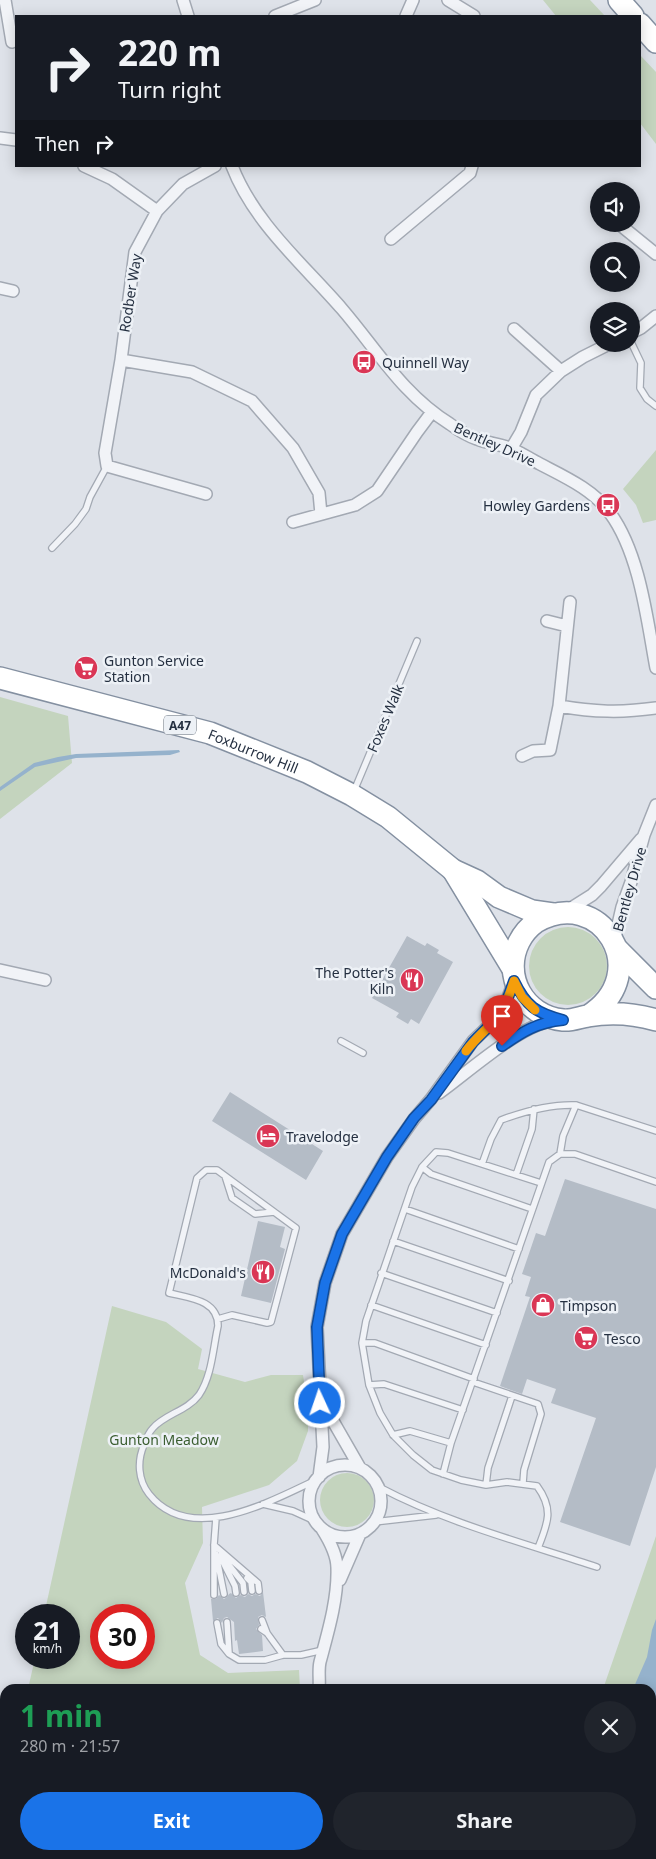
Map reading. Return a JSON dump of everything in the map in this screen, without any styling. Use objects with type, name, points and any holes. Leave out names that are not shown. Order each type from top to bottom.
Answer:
[{"type":"highway","points":[[619,0],[633,15]]},
{"type":"highway","points":[[641,25],[656,42]]},
{"type":"highway","name":"Foxburrow Hill","points":[[0,678],[210,733],[307,772],[352,795],[388,817],[453,870],[477,881],[499,897],[532,911],[558,913]]},
{"type":"highway","name":"Foxburrow Hill","points":[[453,870],[513,975]]},
{"type":"highway","points":[[656,988],[616,946],[607,931],[586,916],[558,913],[535,923],[523,934],[515,950],[513,975],[522,997],[531,1007],[543,1015],[563,1020],[620,1014],[642,1016],[656,1020]]},
{"type":"highway","points":[[588,1016],[609,999],[617,984],[620,967],[616,946]]},
{"type":"street","points":[[4,0],[12,42]]},
{"type":"street","points":[[183,0],[188,15]]},
{"type":"street","points":[[278,15],[316,0]]},
{"type":"street","points":[[406,15],[413,0]]},
{"type":"street","points":[[448,0],[472,15]]},
{"type":"street","points":[[0,138],[15,140]]},
{"type":"street","points":[[86,167],[112,179],[157,211]]},
{"type":"street","name":"Rodber Way","points":[[107,466],[105,453],[121,360],[134,252],[157,211],[183,184],[213,167]]},
{"type":"street","name":"Bentley Drive","points":[[232,167],[238,182],[258,214],[361,330],[401,384],[432,412],[475,438],[511,449],[583,488],[598,499],[610,513],[630,550],[651,618],[656,668]]},
{"type":"street","points":[[391,239],[470,173],[472,167]]},
{"type":"street","points":[[630,232],[656,254]]},
{"type":"street","points":[[0,288],[13,291]]},
{"type":"street","points":[[640,328],[656,316]]},
{"type":"street","points":[[514,329],[561,371]]},
{"type":"street","points":[[511,449],[536,395],[561,371],[593,352]]},
{"type":"street","points":[[121,360],[192,372],[252,401],[294,448],[319,493],[321,514]]},
{"type":"street","points":[[293,522],[355,505],[378,491],[416,432],[432,412]]},
{"type":"street","points":[[107,466],[206,494]]},
{"type":"street","points":[[522,756],[533,751],[550,750],[560,706],[570,602]]},
{"type":"street","points":[[547,621],[567,626]]},
{"type":"street","points":[[560,706],[592,712],[628,712],[656,708]]},
{"type":"street","name":"Bentley Drive","points":[[616,946],[622,907],[644,836],[656,805]]},
{"type":"street","name":"Bentley Drive","points":[[558,913],[592,895],[644,836]]},
{"type":"street","points":[[0,970],[45,980]]},
{"type":"street","points":[[319,1684],[320,1663],[325,1650],[336,1590],[338,1566],[330,1541],[312,1513],[310,1496],[317,1478],[323,1447],[317,1327],[325,1283],[342,1234],[387,1157],[414,1118],[431,1100],[473,1042],[496,1019],[506,1003],[513,975]]},
{"type":"street","points":[[431,1100],[516,1036],[547,1021],[563,1020]]},
{"type":"street","points":[[319,1385],[333,1421],[360,1468]]},
{"type":"street","points":[[317,1478],[334,1467],[351,1465],[360,1468],[374,1479],[381,1501],[374,1522],[360,1534],[336,1590]]},
{"type":"street","points":[[317,1523],[334,1535],[360,1534]]},
{"type":"lane","points":[[635,352],[640,363],[640,388],[647,399],[656,406]]},
{"type":"lane","points":[[52,548],[76,524],[86,509],[90,497],[107,466]]},
{"type":"lane","name":"Foxes Walk","points":[[352,795],[417,641]]},
{"type":"lane","points":[[342,1040],[363,1053]]},
{"type":"lane","points":[[560,1154],[563,1136],[576,1105]]},
{"type":"lane","points":[[482,1164],[490,1140],[501,1120],[534,1109],[576,1105],[656,1131]]},
{"type":"lane","points":[[516,1175],[532,1129],[534,1109]]},
{"type":"lane","points":[[538,1548],[546,1526],[549,1510],[545,1497],[537,1486],[507,1482],[486,1485],[461,1480],[432,1470],[393,1435],[380,1414],[369,1385],[362,1343],[371,1305],[412,1187],[422,1168],[436,1152],[448,1153],[541,1183]]},
{"type":"lane","points":[[443,1474],[451,1443],[549,1162],[560,1154],[575,1154],[656,1182]]},
{"type":"lane","points":[[422,1168],[431,1174],[532,1209]]},
{"type":"lane","points":[[218,1319],[232,1315],[267,1323],[272,1320],[296,1228],[217,1170],[206,1170],[197,1178],[169,1293],[203,1302],[215,1311],[218,1326],[206,1380],[198,1396],[182,1409],[166,1417],[152,1428],[143,1447],[138,1469],[143,1487],[157,1504],[175,1515],[195,1519],[216,1518],[263,1504],[317,1478]]},
{"type":"lane","points":[[225,1176],[232,1198],[255,1214],[274,1212]]},
{"type":"lane","points":[[405,1209],[519,1249]]},
{"type":"lane","points":[[393,1241],[509,1281]]},
{"type":"lane","points":[[381,1274],[497,1313]]},
{"type":"lane","points":[[371,1305],[486,1344]]},
{"type":"lane","points":[[362,1343],[375,1343],[512,1396],[538,1404],[541,1414],[524,1470],[523,1483]]},
{"type":"lane","points":[[369,1385],[384,1384],[463,1410]]},
{"type":"lane","points":[[486,1485],[488,1468],[512,1396]]},
{"type":"lane","points":[[393,1435],[410,1431],[451,1443]]},
{"type":"lane","points":[[378,1487],[438,1515],[597,1567]]},
{"type":"lane","points":[[263,1504],[293,1511],[317,1523]]},
{"type":"lane","points":[[374,1522],[438,1515]]},
{"type":"lane","points":[[214,1595],[216,1518]]},
{"type":"lane","points":[[214,1545],[251,1582],[255,1591]]},
{"type":"lane","points":[[214,1545],[243,1583],[244,1592]]},
{"type":"lane","points":[[214,1545],[236,1586],[236,1593]]},
{"type":"lane","points":[[214,1545],[224,1594]]},
{"type":"lane","points":[[262,1620],[267,1633],[282,1655]]},
{"type":"lane","points":[[226,1622],[229,1654]]},
{"type":"lane","points":[[217,1623],[221,1644],[229,1654],[239,1660],[265,1660],[282,1655],[301,1655],[325,1650]]},
{"type":"lane","points":[[261,1629],[267,1633]]},
{"type":"lane","points":[[228,1636],[234,1630]]},
{"type":"green space","points":[[543,0],[590,0],[604,15],[555,15]]},
{"type":"green space","points":[[641,56],[656,72],[656,144],[641,124]]},
{"type":"green space","points":[[656,450],[656,520],[643,523],[636,505],[623,489]]},
{"type":"green space","points":[[0,697],[68,716],[72,763],[0,819]]},
{"type":"green space","points":[[568,927],[583,930],[600,944],[604,951],[607,966],[604,981],[590,998],[583,1002],[568,1005],[553,1002],[536,988],[532,981],[529,966],[532,951],[546,934],[553,930]]},
{"type":"green space","name":"Gunton Meadow","points":[[112,1306],[166,1322],[202,1349],[198,1369],[245,1382],[271,1375],[303,1375],[308,1408],[308,1431],[297,1461],[269,1485],[202,1507],[203,1543],[185,1583],[200,1655],[228,1673],[299,1670],[300,1684],[29,1684],[33,1669],[80,1669],[80,1604],[46,1604]]},
{"type":"green space","points":[[347,1473],[357,1475],[366,1481],[372,1490],[374,1500],[372,1510],[366,1519],[357,1525],[347,1527],[337,1525],[328,1519],[322,1510],[320,1500],[322,1490],[328,1481],[337,1475]]},
{"type":"green space","points":[[656,1536],[656,1684],[605,1684]]},
{"type":"water","points":[[179,750],[180,752],[170,755],[76,758],[35,767],[0,791],[0,787],[34,763],[58,757],[76,754]]},
{"type":"water","points":[[656,1619],[656,1684],[635,1684],[647,1657]]},
{"type":"building","name":"The Potter's Kiln","points":[[407,936],[425,946],[427,943],[439,950],[437,953],[453,962],[419,1024],[411,1019],[408,1024],[396,1017],[399,1013],[372,998]]},
{"type":"building","name":"Travelodge","points":[[230,1092],[323,1151],[306,1180],[212,1121]]},
{"type":"building","name":"Tesco","points":[[565,1179],[656,1209],[656,1467],[630,1546],[560,1522],[596,1418],[551,1403],[556,1389],[527,1379],[522,1394],[500,1386],[530,1297],[525,1296],[531,1277],[522,1274],[536,1233],[545,1236]]},
{"type":"building","name":"McDonald's","points":[[258,1221],[285,1227],[280,1247],[285,1249],[271,1303],[241,1296]]},
{"type":"building","points":[[263,1592],[266,1617],[262,1615],[258,1617],[259,1625],[256,1629],[262,1635],[263,1651],[239,1654],[237,1640],[235,1641],[234,1622],[227,1617],[224,1618],[222,1623],[218,1618],[213,1621],[211,1599],[216,1599],[219,1595],[224,1599],[231,1593],[236,1598],[240,1595],[245,1597],[248,1594],[260,1596]]},
{"type":"slow traffic","points":[[466,1051],[496,1019],[506,1003],[514,981],[522,997],[535,1010]]},
{"type":"place","name":"Quinnell Way","points":[[364,362]]},
{"type":"place","name":"Howley Gardens","points":[[608,505]]},
{"type":"place","name":"Gunton Service Station","points":[[86,668]]},
{"type":"place","name":"The Potter's Kiln","points":[[412,980]]},
{"type":"place","name":"Travelodge","points":[[268,1136]]},
{"type":"place","name":"McDonald's","points":[[263,1272]]},
{"type":"place","name":"Timpson","points":[[543,1305]]},
{"type":"place","name":"Tesco","points":[[586,1338]]},
{"type":"route","points":[[320,1403],[317,1327],[325,1283],[342,1234],[387,1157],[414,1118],[431,1100],[473,1042],[496,1019],[506,1003],[514,981],[522,997],[531,1007],[543,1015],[563,1020],[547,1021],[537,1025],[502,1046]]}]
